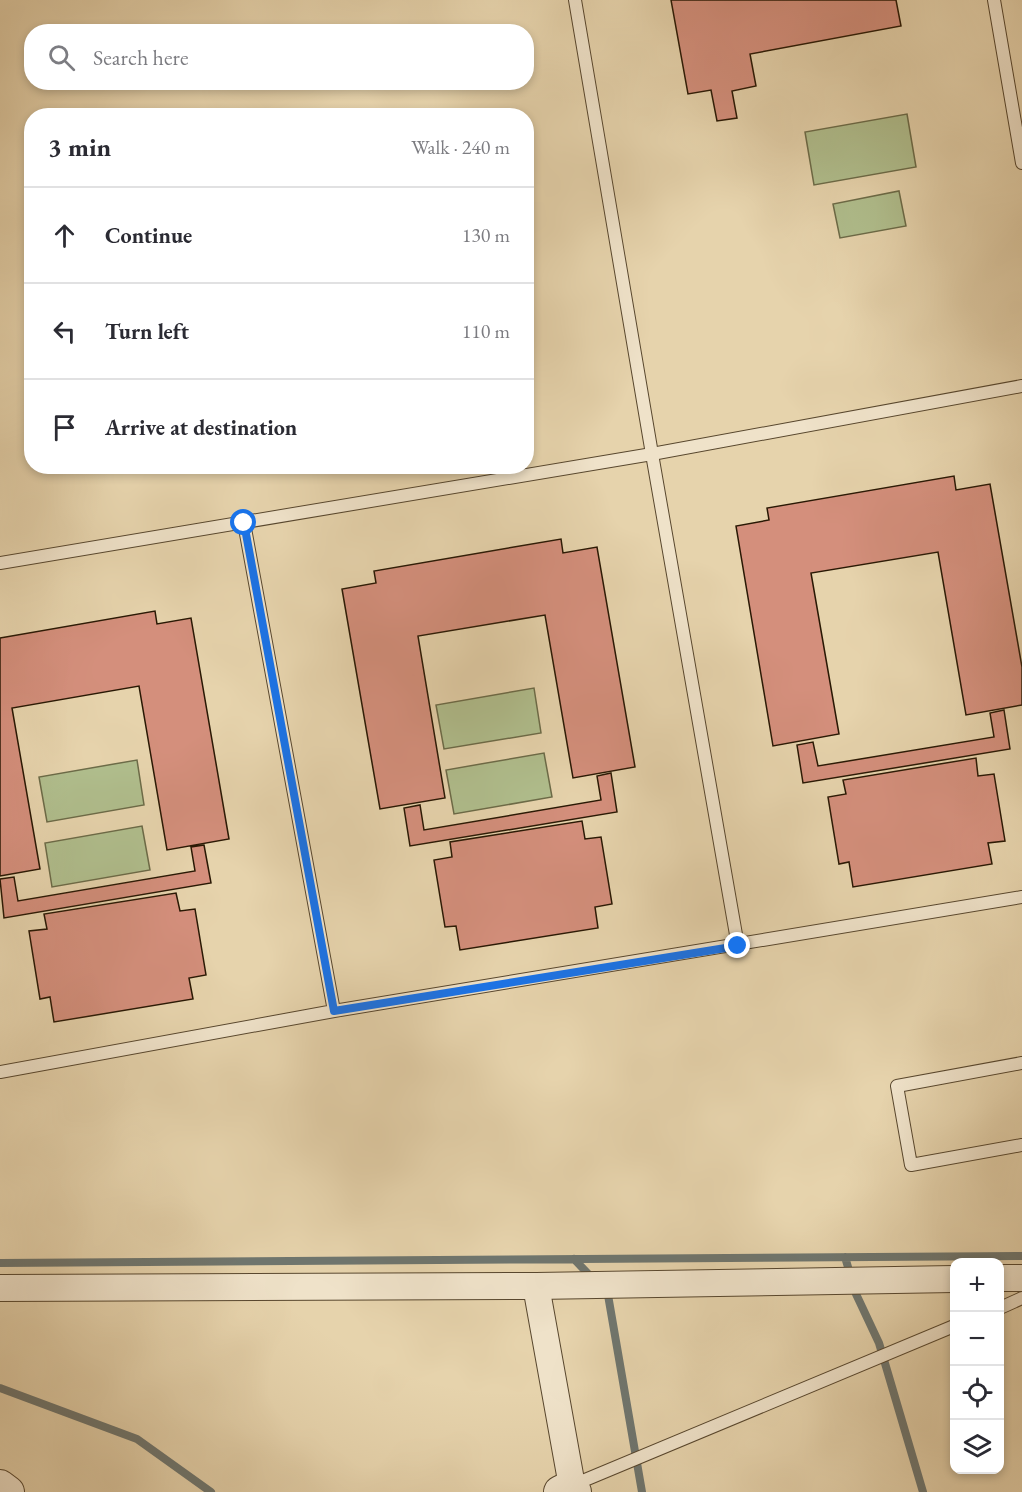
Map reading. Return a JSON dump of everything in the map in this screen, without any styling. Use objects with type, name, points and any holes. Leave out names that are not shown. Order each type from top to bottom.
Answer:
[{"type":"street","points":[[1004,1278],[1022,1278]]},
{"type":"street","points":[[0,1288],[536,1286],[950,1279]]},
{"type":"street","points":[[536,1286],[569,1490]]},
{"type":"street","points":[[0,1486],[8,1492]]},
{"type":"lane","points":[[575,0],[738,946]]},
{"type":"lane","points":[[994,0],[1022,163]]},
{"type":"lane","points":[[534,474],[1022,386]]},
{"type":"lane","points":[[0,563],[534,474]]},
{"type":"lane","points":[[244,523],[334,1011]]},
{"type":"lane","points":[[0,1072],[334,1011],[738,946],[1022,897]]},
{"type":"lane","points":[[1022,1063],[897,1086],[911,1165],[1022,1145]]},
{"type":"lane","points":[[1004,1306],[1022,1298]]},
{"type":"lane","points":[[569,1490],[950,1328]]},
{"type":"green space","points":[[907,114],[916,167],[814,185],[805,132]]},
{"type":"green space","points":[[899,191],[906,226],[840,238],[833,204]]},
{"type":"green space","points":[[534,688],[541,733],[444,749],[436,705]]},
{"type":"green space","points":[[544,753],[552,797],[454,814],[446,770]]},
{"type":"green space","points":[[137,760],[144,805],[47,822],[39,777]]},
{"type":"green space","points":[[142,826],[150,870],[52,887],[45,843]]},
{"type":"building","points":[[671,0],[896,0],[901,26],[750,54],[756,86],[732,91],[737,118],[717,121],[711,90],[688,94]]},
{"type":"building","points":[[954,476],[956,490],[990,484],[1022,667],[1022,705],[966,715],[938,552],[811,573],[839,734],[773,746],[736,526],[769,520],[767,508]]},
{"type":"building","points":[[561,539],[563,553],[597,547],[635,767],[573,778],[545,615],[418,636],[445,798],[380,809],[342,589],[376,583],[374,571]]},
{"type":"building","points":[[155,611],[157,624],[191,618],[229,839],[167,850],[139,686],[12,708],[40,869],[0,876],[0,638]]},
{"type":"building","points":[[1004,710],[1010,749],[803,783],[797,745],[813,742],[818,766],[994,737],[990,713]]},
{"type":"building","points":[[976,758],[978,776],[994,774],[1005,841],[988,843],[992,864],[853,887],[849,862],[839,864],[828,797],[846,794],[843,780]]},
{"type":"building","points":[[611,773],[617,812],[410,846],[404,808],[420,805],[424,830],[601,800],[597,776]]},
{"type":"building","points":[[582,821],[585,839],[601,837],[612,904],[595,907],[598,928],[460,950],[456,926],[445,927],[434,860],[452,857],[450,842]]},
{"type":"building","points":[[204,845],[211,883],[4,918],[0,879],[14,877],[18,901],[195,871],[191,847]]},
{"type":"building","points":[[176,893],[180,911],[195,909],[206,975],[189,978],[193,999],[54,1022],[50,997],[40,999],[29,931],[47,929],[44,914]]},
{"type":"waterway","points":[[0,1263],[1022,1256]]},
{"type":"waterway","points":[[845,1257],[856,1294],[879,1343],[923,1492]]},
{"type":"waterway","points":[[574,1259],[594,1280]]},
{"type":"waterway","points":[[604,1291],[608,1295],[642,1492]]},
{"type":"waterway","points":[[0,1388],[137,1439],[211,1492]]},
{"type":"route","points":[[244,523],[334,1011],[738,946]]}]
